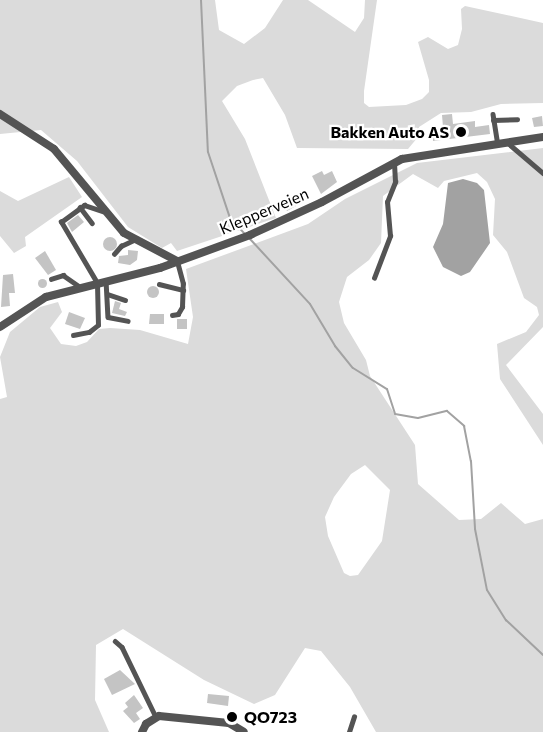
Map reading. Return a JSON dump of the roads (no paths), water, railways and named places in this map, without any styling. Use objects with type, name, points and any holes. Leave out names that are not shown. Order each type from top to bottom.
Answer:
[{"type":"street","points":[[0,114],[54,149],[104,211],[136,239],[177,261]]},
{"type":"street","name":"Klepperveien","points":[[0,327],[36,301],[177,261],[287,219],[394,162],[421,154],[543,137]]},
{"type":"street","points":[[142,732],[156,717],[234,725],[244,732]]},
{"type":"lane","points":[[493,114],[498,145]]},
{"type":"lane","points":[[493,120],[517,119]]},
{"type":"lane","points":[[508,143],[543,173]]},
{"type":"lane","points":[[374,278],[390,236],[387,202],[395,182],[394,162]]},
{"type":"lane","points":[[74,335],[89,332],[98,325],[97,283],[60,225],[67,214],[80,207],[90,205],[104,211]]},
{"type":"lane","points":[[80,207],[92,223]]},
{"type":"lane","points":[[114,254],[136,239]]},
{"type":"lane","points":[[172,315],[182,310],[183,290],[177,261]]},
{"type":"lane","points":[[51,279],[63,275],[80,287]]},
{"type":"lane","points":[[106,280],[108,317],[128,321]]},
{"type":"lane","points":[[159,284],[183,290]]},
{"type":"lane","points":[[107,294],[126,300]]},
{"type":"lane","points":[[115,641],[122,647],[156,717]]},
{"type":"lane","points":[[349,732],[354,717]]},
{"type":"waterway","points":[[201,0],[208,152],[230,218],[246,235]]},
{"type":"waterway","points":[[250,239],[310,304],[335,346],[353,368],[387,389],[395,414],[418,418],[447,411],[464,426],[471,461],[475,529],[487,590],[506,620],[543,655]]},
{"type":"place","name":"Bakken Auto AS","points":[[461,132]]},
{"type":"place","name":"QO723","points":[[232,717]]}]
